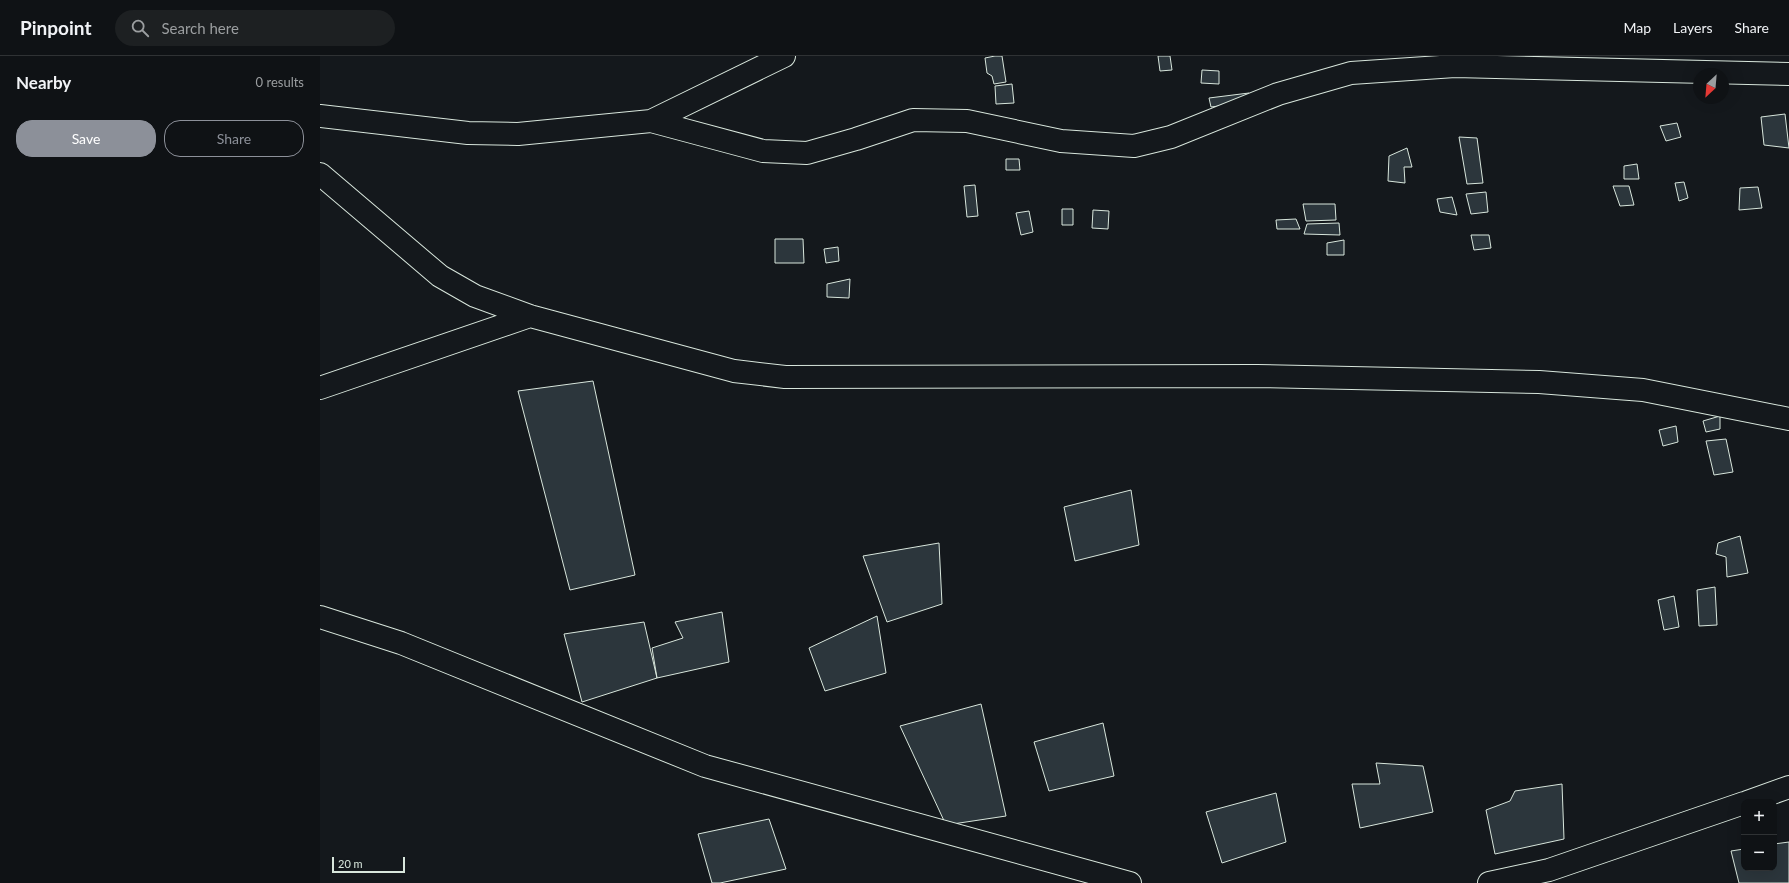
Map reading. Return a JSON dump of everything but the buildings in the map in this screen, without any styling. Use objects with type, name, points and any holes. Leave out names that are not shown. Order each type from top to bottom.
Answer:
[{"type":"street","points":[[320,116],[468,133],[518,134],[651,121],[784,56]]},
{"type":"street","points":[[651,121],[763,151],[807,153],[913,120],[967,121],[1061,141],[1134,146],[1172,137],[1278,94],[1351,73],[1455,66],[1789,74]]},
{"type":"street","points":[[320,174],[440,276],[475,296],[530,316],[734,371],[785,377],[1257,376],[1539,382],[1643,390],[1789,419]]},
{"type":"street","points":[[320,388],[530,316]]},
{"type":"street","points":[[320,617],[401,643],[705,766],[1130,883]]},
{"type":"street","points":[[1754,799],[1789,788]]},
{"type":"street","points":[[1489,883],[1549,870],[1741,803]]}]
